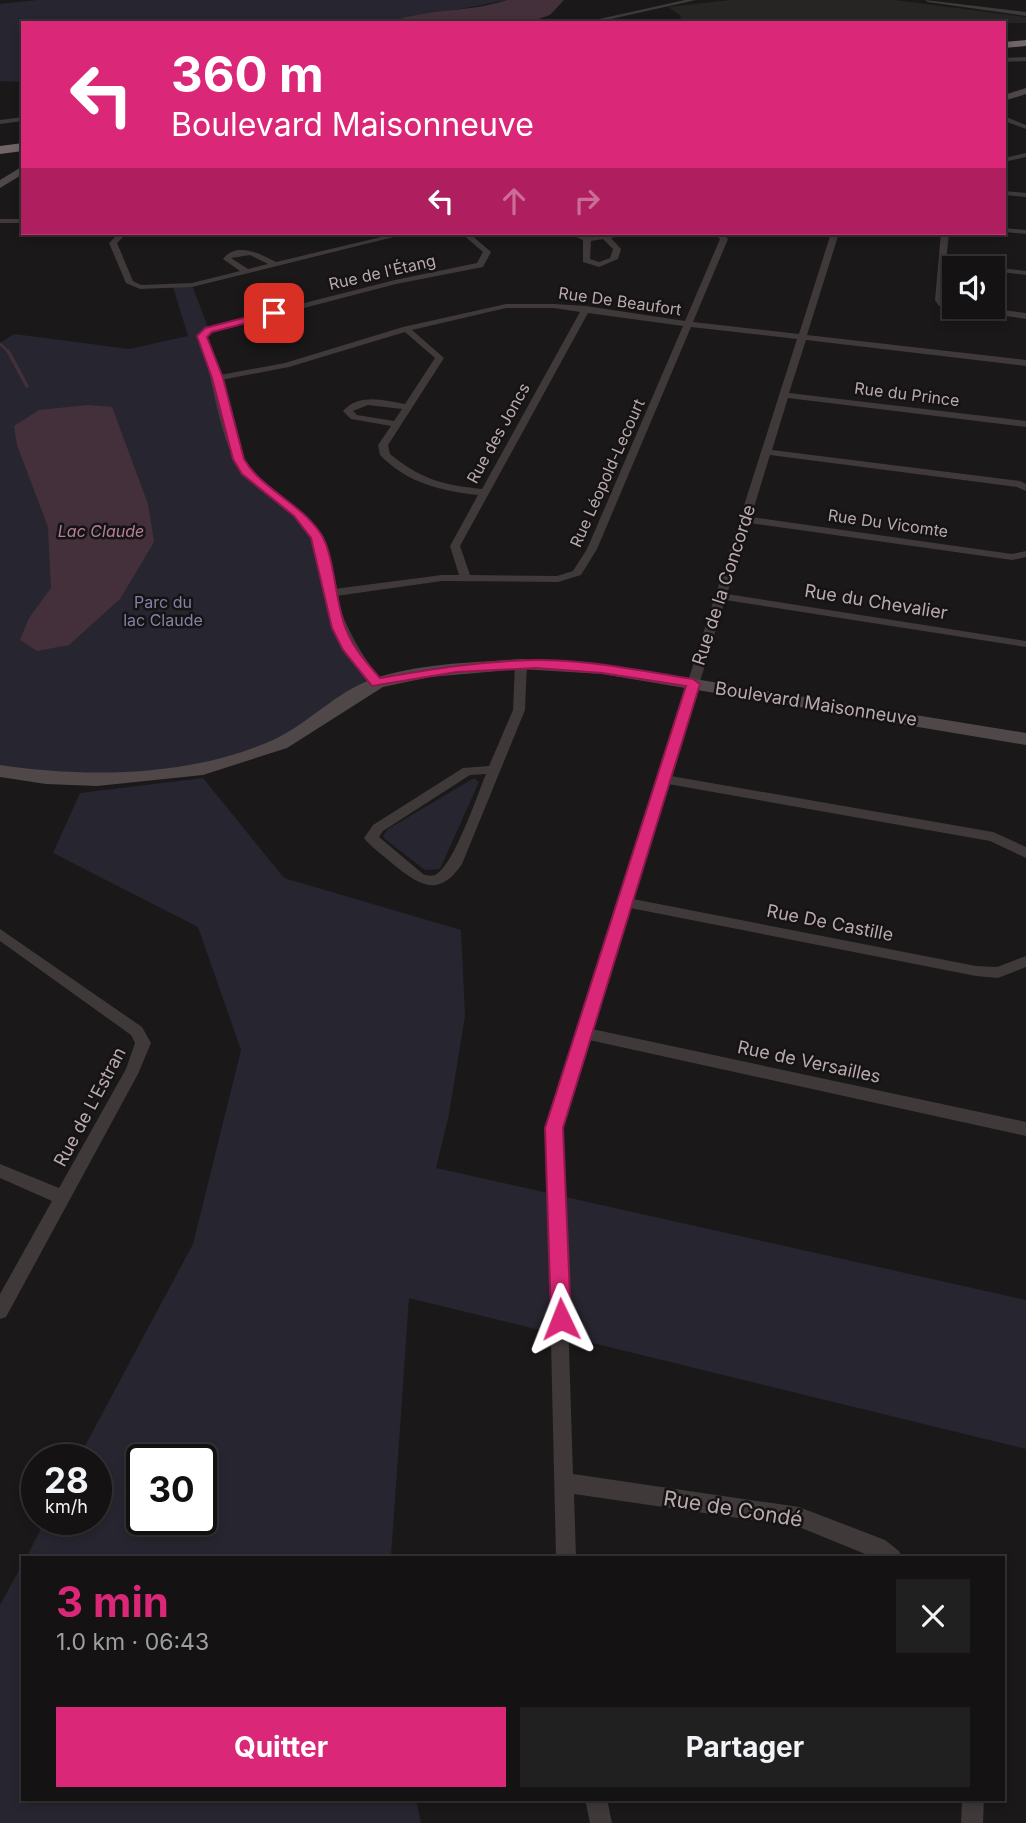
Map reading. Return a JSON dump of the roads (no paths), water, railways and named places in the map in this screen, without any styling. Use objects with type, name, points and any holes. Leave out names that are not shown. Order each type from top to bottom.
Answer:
[{"type":"highway","points":[[0,140],[21,137]]},
{"type":"highway","points":[[0,150],[21,147]]},
{"type":"street","points":[[593,21],[693,0]]},
{"type":"street","points":[[928,0],[1026,14]]},
{"type":"street","points":[[1006,60],[1026,59]]},
{"type":"street","points":[[1006,97],[1026,91]]},
{"type":"street","points":[[0,122],[21,119]]},
{"type":"street","points":[[1006,119],[1026,127]]},
{"type":"street","points":[[1006,160],[1026,155]]},
{"type":"street","points":[[1,168],[21,169]]},
{"type":"street","points":[[0,185],[21,170]]},
{"type":"street","points":[[1006,193],[1026,195]]},
{"type":"street","points":[[0,211],[21,214]]},
{"type":"street","points":[[0,221],[21,221]]},
{"type":"street","points":[[1006,230],[1026,232]]},
{"type":"street","points":[[121,235],[113,243],[130,283],[140,287],[192,285],[397,235]]},
{"type":"street","points":[[356,235],[365,242]]},
{"type":"street","name":"Rue de l'Étang","points":[[218,378],[202,336],[208,330],[395,282],[480,265],[487,251],[468,235]]},
{"type":"street","points":[[577,235],[587,239],[622,235]]},
{"type":"street","name":"Rue Léopold-Lecourt","points":[[330,593],[465,577],[558,579],[577,573],[592,549],[689,325],[724,239],[720,235]]},
{"type":"street","name":"Rue de la Concorde","points":[[566,1556],[554,1128],[834,235]]},
{"type":"street","points":[[943,256],[945,235]]},
{"type":"street","points":[[587,239],[586,260],[599,265],[614,259],[617,249],[606,238]]},
{"type":"street","points":[[245,271],[227,259],[230,255],[251,252],[273,264]]},
{"type":"street","points":[[942,264],[939,300],[942,304]]},
{"type":"street","points":[[1005,271],[1026,273]]},
{"type":"street","name":"Rue De Beaufort","points":[[218,378],[306,359],[406,329],[506,306],[586,309],[689,325],[1026,363]]},
{"type":"street","name":"Rue des Joncs","points":[[465,577],[455,546],[482,492],[586,309]]},
{"type":"street","points":[[1005,313],[1026,316]]},
{"type":"street","points":[[406,329],[440,358],[383,445],[384,455],[414,479],[436,487],[482,492]]},
{"type":"street","points":[[218,378],[238,459],[246,472],[298,513],[317,537],[339,628],[350,650],[377,683]]},
{"type":"street","name":"Rue du Prince","points":[[784,396],[1026,424]]},
{"type":"street","points":[[398,424],[354,417],[348,411],[352,405],[363,402],[409,408]]},
{"type":"street","points":[[766,452],[1020,484],[1026,488]]},
{"type":"street","name":"Rue Du Vicomte","points":[[745,519],[1012,556],[1026,554]]},
{"type":"street","name":"Rue du Chevalier","points":[[720,596],[1026,645]]},
{"type":"street","points":[[494,770],[467,771],[378,828],[371,838],[418,877],[429,881],[441,879],[455,864],[519,710],[521,664]]},
{"type":"street","name":"Boulevard Maisonneuve","points":[[0,771],[86,780],[204,769],[280,744],[377,683],[430,672],[521,664],[577,666],[1026,738]]},
{"type":"street","points":[[663,779],[993,837],[1026,853]]},
{"type":"street","name":"Rue De Castille","points":[[625,902],[976,971],[998,973],[1026,961]]},
{"type":"street","name":"Rue de L'Estran","points":[[0,934],[144,1038],[137,1062],[0,1311]]},
{"type":"street","name":"Rue de Versailles","points":[[584,1033],[1026,1129]]},
{"type":"street","points":[[0,1171],[64,1198]]},
{"type":"street","name":"Rue de Condé","points":[[566,1483],[799,1517],[878,1547],[889,1556]]},
{"type":"street","points":[[596,1801],[601,1823]]},
{"type":"street","points":[[972,1823],[973,1801]]},
{"type":"water","points":[[507,0],[564,0],[550,15],[533,21],[394,21],[417,15]]},
{"type":"water","name":"Lac Claude","points":[[88,405],[112,407],[148,504],[154,542],[120,599],[69,645],[37,651],[20,640],[29,618],[51,588],[48,527],[17,445],[14,426],[39,410]]},
{"type":"waterway","points":[[0,344],[8,351]]},
{"type":"waterway","points":[[8,351],[27,386]]},
{"type":"park label","name":"Parc du lac Claude","points":[[163,611]]}]
